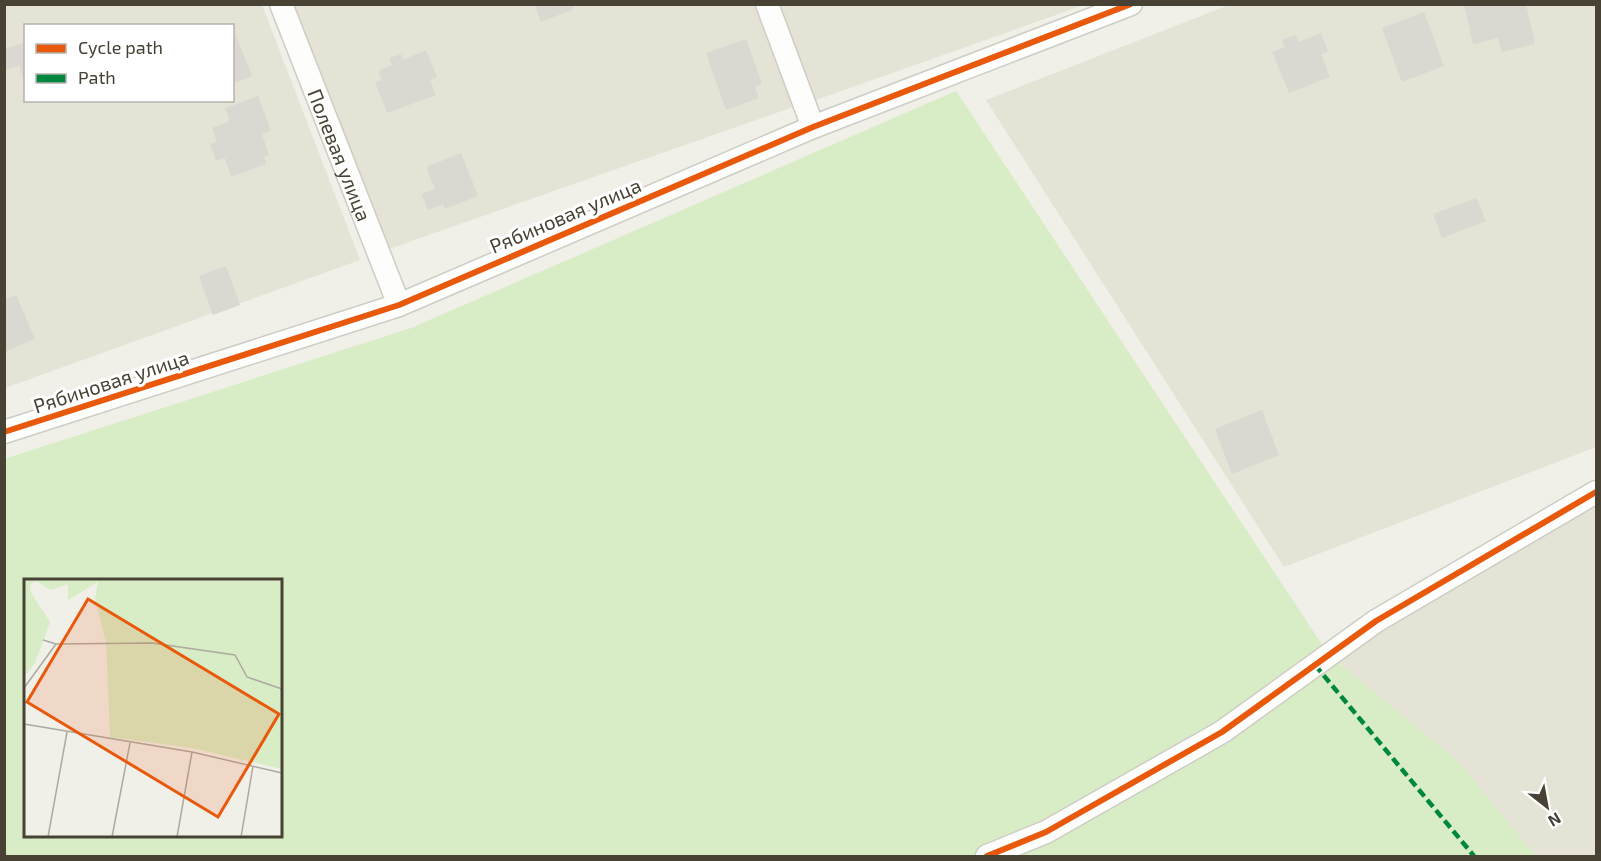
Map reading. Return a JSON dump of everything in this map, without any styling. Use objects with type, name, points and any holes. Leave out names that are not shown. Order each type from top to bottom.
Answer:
[{"type":"street","name":"Полевая улица","points":[[281,4],[399,305]]},
{"type":"street","points":[[767,4],[813,127]]},
{"type":"street","name":"Рябиновая улица","points":[[4,432],[399,305],[813,127],[1131,4]]},
{"type":"street","points":[[987,856],[1046,832],[1222,732],[1376,621],[1596,492]]},
{"type":"shaded area","points":[[780,4],[1084,5],[816,100]]},
{"type":"shaded area","points":[[5,5],[262,5],[360,260],[5,388]]},
{"type":"shaded area","points":[[289,5],[754,5],[793,107],[383,251]]},
{"type":"shaded area","points":[[1229,5],[1596,5],[1596,447],[1284,567],[986,100]]},
{"type":"shaded area","points":[[1596,492],[1596,856],[1536,856],[1457,760],[1329,655]]},
{"type":"green space","points":[[956,91],[1329,655],[1457,760],[1536,856],[5,856],[4,459],[411,328]]},
{"type":"building","points":[[534,4],[572,4],[574,9],[541,22]]},
{"type":"building","points":[[1464,4],[1526,4],[1535,44],[1502,52],[1498,38],[1473,44]]},
{"type":"building","points":[[1424,12],[1444,66],[1402,82],[1382,28]]},
{"type":"building","points":[[1321,33],[1328,52],[1321,54],[1330,77],[1289,93],[1272,52],[1285,47],[1282,40],[1296,35],[1299,42]]},
{"type":"building","points":[[236,35],[252,76],[234,83],[234,36]]},
{"type":"building","points":[[746,39],[762,84],[755,87],[759,98],[726,110],[706,53]]},
{"type":"building","points":[[24,43],[24,81],[19,65],[4,71],[4,49]]},
{"type":"building","points":[[426,50],[437,77],[430,80],[436,95],[387,113],[375,82],[382,80],[378,71],[392,65],[390,58],[401,54],[403,60]]},
{"type":"building","points":[[258,96],[271,131],[262,134],[269,155],[264,157],[266,164],[231,177],[225,158],[216,161],[210,144],[217,142],[212,128],[230,121],[225,108]]},
{"type":"building","points":[[461,153],[478,196],[445,209],[443,204],[428,210],[422,194],[435,189],[426,167]]},
{"type":"building","points":[[1476,198],[1486,221],[1442,238],[1433,214]]},
{"type":"building","points":[[226,266],[240,305],[213,315],[199,276]]},
{"type":"building","points":[[16,295],[35,339],[4,352],[4,300]]},
{"type":"building","points":[[1262,410],[1279,455],[1232,474],[1215,429]]},
{"type":"marked path","points":[[1315,665],[1474,856]]},
{"type":"cycle path","points":[[4,432],[399,305],[813,127],[1131,4]]},
{"type":"cycle path","points":[[987,856],[1046,832],[1222,732],[1376,621],[1596,492]]}]
